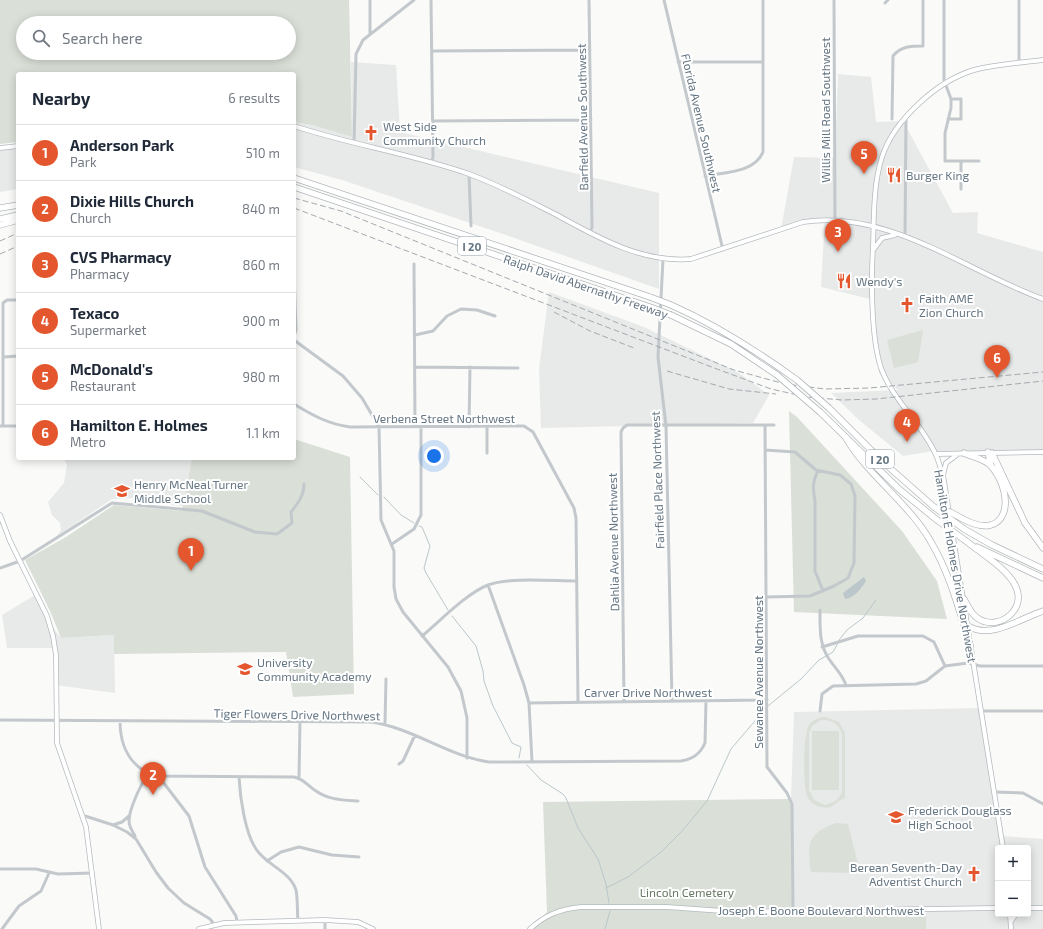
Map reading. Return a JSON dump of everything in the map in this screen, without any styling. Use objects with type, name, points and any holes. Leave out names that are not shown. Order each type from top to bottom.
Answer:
[{"type":"highway","name":"Ralph David Abernathy Freeway","points":[[296,179],[650,297],[696,316],[744,343],[796,380],[829,408],[883,462],[934,507]]},
{"type":"highway","name":"Ralph David Abernathy Freeway","points":[[296,188],[671,315],[732,344],[777,375],[820,412],[846,438]]},
{"type":"highway","points":[[0,209],[16,206]]},
{"type":"highway","points":[[0,219],[16,215]]},
{"type":"highway","points":[[0,225],[16,221]]},
{"type":"highway","points":[[846,438],[855,453],[916,522],[931,542],[951,586],[970,642]]},
{"type":"highway","name":"I 20","points":[[846,438],[900,490],[966,541],[1043,578]]},
{"type":"highway","points":[[934,507],[950,512],[976,526],[985,526],[996,522],[1003,513],[1006,503],[1005,494],[991,466],[990,452]]},
{"type":"highway","points":[[990,452],[1025,523],[1043,548]]},
{"type":"highway","points":[[962,453],[983,460],[991,466]]},
{"type":"highway","name":"I 20","points":[[934,507],[964,529],[992,545],[1043,569]]},
{"type":"highway","points":[[964,599],[976,617],[989,623],[1006,619],[1012,614],[1018,601],[1016,587],[1005,572],[966,541]]},
{"type":"highway","points":[[970,642],[973,635],[978,631],[1003,627],[1043,611]]},
{"type":"highway","points":[[968,626],[978,631]]},
{"type":"main road","name":"Hamilton E Holmes Drive Northwest","points":[[1003,845],[943,475],[936,454],[893,394],[881,366],[875,335],[872,251],[878,175],[882,157],[890,138],[906,118],[925,98],[960,76],[974,70],[1043,60]]},
{"type":"main road","points":[[296,127],[354,143],[432,162],[469,174],[516,194],[590,233],[639,254],[663,259],[691,259],[723,250],[800,223],[818,220],[835,221],[874,227],[904,236],[1043,299]]},
{"type":"main road","points":[[0,148],[16,146]]},
{"type":"main road","points":[[872,251],[882,238],[889,235],[904,236]]},
{"type":"main road","points":[[936,454],[1043,452]]},
{"type":"main road","points":[[943,475],[946,463],[962,453]]},
{"type":"main road","points":[[0,515],[20,561],[47,616],[53,636],[56,655],[57,743],[82,815],[88,839],[99,929]]},
{"type":"main road","name":"Joseph E. Boone Boulevard Northwest","points":[[530,929],[550,914],[563,909],[581,907],[642,906],[737,912],[995,908]]},
{"type":"main road","points":[[1031,908],[1043,908]]},
{"type":"main road","points":[[1007,917],[1010,922]]},
{"type":"main road","points":[[1010,917],[1011,929]]},
{"type":"main road","points":[[1010,922],[1014,917]]},
{"type":"main road","points":[[199,929],[214,924],[237,922],[325,920],[358,922],[373,929]]},
{"type":"street","points":[[370,0],[370,34]]},
{"type":"street","points":[[431,0],[433,121],[432,162]]},
{"type":"street","name":"Barfield Avenue Southwest","points":[[590,0],[592,227],[590,233]]},
{"type":"street","name":"Florida Avenue Southwest","points":[[664,0],[723,250]]},
{"type":"street","points":[[705,176],[748,168],[756,163],[761,157],[763,147],[763,0]]},
{"type":"street","name":"Willis Mill Road Southwest","points":[[834,0],[835,221]]},
{"type":"street","points":[[892,119],[893,56],[901,48],[923,46],[923,0]]},
{"type":"street","points":[[944,0],[945,85],[951,99],[951,108],[945,133],[944,161],[979,161]]},
{"type":"street","points":[[1019,0],[1019,63]]},
{"type":"street","points":[[354,143],[356,54],[360,43],[412,1]]},
{"type":"street","points":[[432,51],[590,50]]},
{"type":"street","points":[[678,62],[763,62]]},
{"type":"street","points":[[948,119],[961,120],[962,99],[951,99]]},
{"type":"street","points":[[904,236],[906,118]]},
{"type":"street","points":[[433,121],[591,120]]},
{"type":"street","points":[[961,161],[961,189]]},
{"type":"street","points":[[469,174],[471,226]]},
{"type":"street","name":"Fairfield Place Northwest","points":[[663,259],[658,357],[666,426],[672,701]]},
{"type":"street","points":[[414,264],[415,427]]},
{"type":"street","points":[[16,300],[5,300],[2,426],[16,426]]},
{"type":"street","points":[[414,335],[433,331],[447,316],[461,309],[469,308],[495,316]]},
{"type":"street","points":[[296,341],[343,376],[362,398],[379,427],[381,520],[392,544],[396,599],[403,612],[448,667],[461,691],[467,718],[467,758]]},
{"type":"street","points":[[3,359],[16,356]]},
{"type":"street","points":[[415,367],[518,368]]},
{"type":"street","points":[[469,427],[470,367]]},
{"type":"street","name":"Verbena Street Northwest","points":[[296,405],[315,417],[331,423],[350,427],[524,426],[533,432],[574,508],[576,518],[578,702]]},
{"type":"street","name":"Dahlia Avenue Northwest","points":[[624,701],[621,432],[627,425],[666,426]]},
{"type":"street","name":"Sewanee Avenue Northwest","points":[[765,425],[767,767],[787,793],[792,804],[793,911]]},
{"type":"street","points":[[666,426],[774,425]]},
{"type":"street","points":[[487,426],[487,453]]},
{"type":"street","points":[[392,544],[414,529],[421,515],[421,427]]},
{"type":"street","points":[[765,450],[795,452],[818,471],[834,473],[845,478],[851,484],[855,496],[853,569],[848,578],[843,582],[810,596],[767,597]]},
{"type":"street","points":[[818,471],[814,477],[812,490],[815,500],[815,571],[823,591]]},
{"type":"street","points":[[0,568],[20,561],[108,505],[116,503],[202,511],[255,532],[276,534],[292,523],[291,512],[300,501],[304,484]]},
{"type":"street","points":[[422,636],[474,593],[488,585],[505,582],[577,581]]},
{"type":"street","points":[[488,585],[529,703],[532,762]]},
{"type":"street","points":[[820,610],[820,633],[822,647],[829,660],[845,680],[846,686]]},
{"type":"street","points":[[822,647],[858,636],[923,636],[934,642],[945,666]]},
{"type":"street","points":[[820,711],[820,699],[825,690],[833,686],[916,684],[926,680],[945,666],[968,663],[980,666],[1043,666]]},
{"type":"street","points":[[385,724],[386,679]]},
{"type":"street","name":"Carver Drive Northwest","points":[[529,703],[766,700]]},
{"type":"street","name":"Tiger Flowers Drive Northwest","points":[[0,720],[370,722],[385,724],[415,735],[467,758],[489,762],[689,760],[699,753],[705,743],[706,701]]},
{"type":"street","points":[[982,711],[1043,711]]},
{"type":"street","points":[[120,721],[120,737],[124,749],[140,768],[148,774],[162,777],[299,778],[327,797],[340,800],[358,801]]},
{"type":"street","points":[[299,778],[300,722]]},
{"type":"street","points":[[398,764],[403,761],[415,735]]},
{"type":"street","points":[[148,774],[141,784],[130,816],[130,826],[156,872],[168,888],[184,903],[210,919],[214,924]]},
{"type":"street","points":[[162,777],[163,782],[189,816],[205,867],[236,916],[237,922]]},
{"type":"street","points":[[239,777],[250,838],[257,850],[267,861],[287,876],[294,885],[298,921]]},
{"type":"street","points":[[994,792],[1023,793],[1043,804]]},
{"type":"street","points":[[82,815],[113,825],[127,832],[136,839]]},
{"type":"street","points":[[113,825],[122,822],[130,816]]},
{"type":"street","points":[[267,861],[281,852],[300,847],[332,855],[359,857]]},
{"type":"street","points":[[0,869],[36,869],[58,874],[93,873]]},
{"type":"street","points":[[2,929],[19,906],[41,891],[49,873]]},
{"type":"street","points":[[325,920],[325,929]]},
{"type":"shaded area","points":[[351,62],[396,65],[400,132],[659,193],[659,289],[503,234],[342,180],[296,168],[296,122],[312,125],[352,137]]},
{"type":"shaded area","points":[[838,74],[871,77],[876,122],[903,121],[953,213],[978,212],[977,233],[1043,252],[1043,453],[934,451],[903,456],[859,420],[831,393],[898,390],[879,373],[874,339],[874,300],[821,287],[825,217],[781,229],[794,157],[835,158]]},
{"type":"shaded area","points":[[16,146],[16,189],[0,192],[0,147]]},
{"type":"shaded area","points":[[549,292],[644,327],[739,373],[769,395],[753,423],[541,428],[539,369]]},
{"type":"shaded area","name":"Henry McNeal Turner Middle School","points":[[64,460],[192,460],[183,506],[142,502],[133,498],[112,499],[57,536],[61,530],[60,523],[52,515],[48,502],[64,483],[67,464]]},
{"type":"shaded area","points":[[864,577],[866,581],[860,590],[851,597],[845,599],[843,593]]},
{"type":"shaded area","points":[[35,595],[45,617],[61,638],[114,635],[115,693],[55,685],[53,648],[7,648],[2,615]]},
{"type":"shaded area","name":"Frederick Douglass High School","points":[[980,708],[1003,836],[1043,839],[1043,929],[926,929],[926,909],[792,909],[791,799],[794,712]]},
{"type":"green space","points":[[0,0],[349,0],[352,137],[312,125],[296,122],[296,72],[16,72],[16,142],[0,144]]},
{"type":"green space","points":[[923,330],[918,362],[894,368],[887,340]]},
{"type":"green space","points":[[789,411],[797,417],[902,531],[937,581],[947,619],[794,612]]},
{"type":"green space","points":[[296,440],[350,457],[354,694],[293,697],[286,652],[114,654],[114,635],[61,638],[51,613],[25,560],[66,537],[114,505],[182,511],[192,460],[296,460]]},
{"type":"green space","points":[[825,717],[839,722],[845,733],[845,798],[832,806],[825,808],[814,804],[808,798],[804,771],[807,730],[812,722],[818,718]],"holes":[[[821,720],[835,723],[842,735],[842,793],[836,801],[825,805],[814,800],[809,790],[809,733],[812,726]]]},
{"type":"green space","points":[[812,731],[839,731],[839,790],[812,790]]},
{"type":"green space","name":"Lincoln Cemetery","points":[[791,799],[792,909],[719,908],[717,915],[926,915],[926,929],[530,929],[547,912],[543,802]]},
{"type":"green space","points":[[836,823],[848,824],[859,868],[855,873],[811,872],[809,854],[812,840],[820,831]]},
{"type":"waterway","points":[[360,477],[378,495]]},
{"type":"waterway","points":[[384,497],[401,515],[414,523]]},
{"type":"waterway","points":[[419,526],[422,527],[430,546],[424,568],[448,610]]},
{"type":"waterway","points":[[839,640],[847,630],[863,618],[876,600]]},
{"type":"waterway","points":[[452,616],[476,646],[483,671],[484,681],[493,706],[512,743],[521,747],[519,758]]},
{"type":"waterway","points":[[768,706],[801,679],[819,660],[833,652],[838,643]]},
{"type":"waterway","points":[[606,888],[628,877],[661,852],[683,830],[707,801],[731,749],[766,708]]},
{"type":"waterway","points":[[527,765],[541,780],[563,794],[566,798],[578,828],[598,859],[606,884],[609,903]]},
{"type":"waterway","points":[[605,929],[610,911]]},
{"type":"railway","points":[[296,199],[341,211],[734,370],[785,384],[825,389],[869,388],[1043,372]]},
{"type":"railway","points":[[296,209],[771,389],[807,397],[842,400],[876,399],[1043,381]]},
{"type":"railway","points":[[0,241],[16,234]]},
{"type":"railway","points":[[0,254],[16,247]]},
{"type":"railway","points":[[554,312],[590,331],[634,348]]},
{"type":"railway","points":[[667,371],[729,389],[776,394]]},
{"type":"place","name":"West Side Community Church","points":[[371,133]]},
{"type":"place","name":"McDonald's","points":[[864,174]]},
{"type":"place","name":"Burger King","points":[[894,175]]},
{"type":"place","name":"CVS Pharmacy","points":[[838,252]]},
{"type":"place","name":"Wendy's","points":[[844,281]]},
{"type":"place","name":"Faith AME Zion Church","points":[[907,305]]},
{"type":"place","name":"Hamilton E. Holmes","points":[[997,378]]},
{"type":"place","name":"Texaco","points":[[907,442]]},
{"type":"place","name":"Henry McNeal Turner Middle School","points":[[122,491]]},
{"type":"place","name":"Anderson Park","points":[[191,571]]},
{"type":"place","name":"University Community Academy","points":[[245,669]]},
{"type":"place","name":"Dixie Hills Church","points":[[153,795]]},
{"type":"place","name":"Frederick Douglass High School","points":[[896,817]]},
{"type":"place","name":"Berean Seventh-Day Adventist Church","points":[[974,874]]}]
